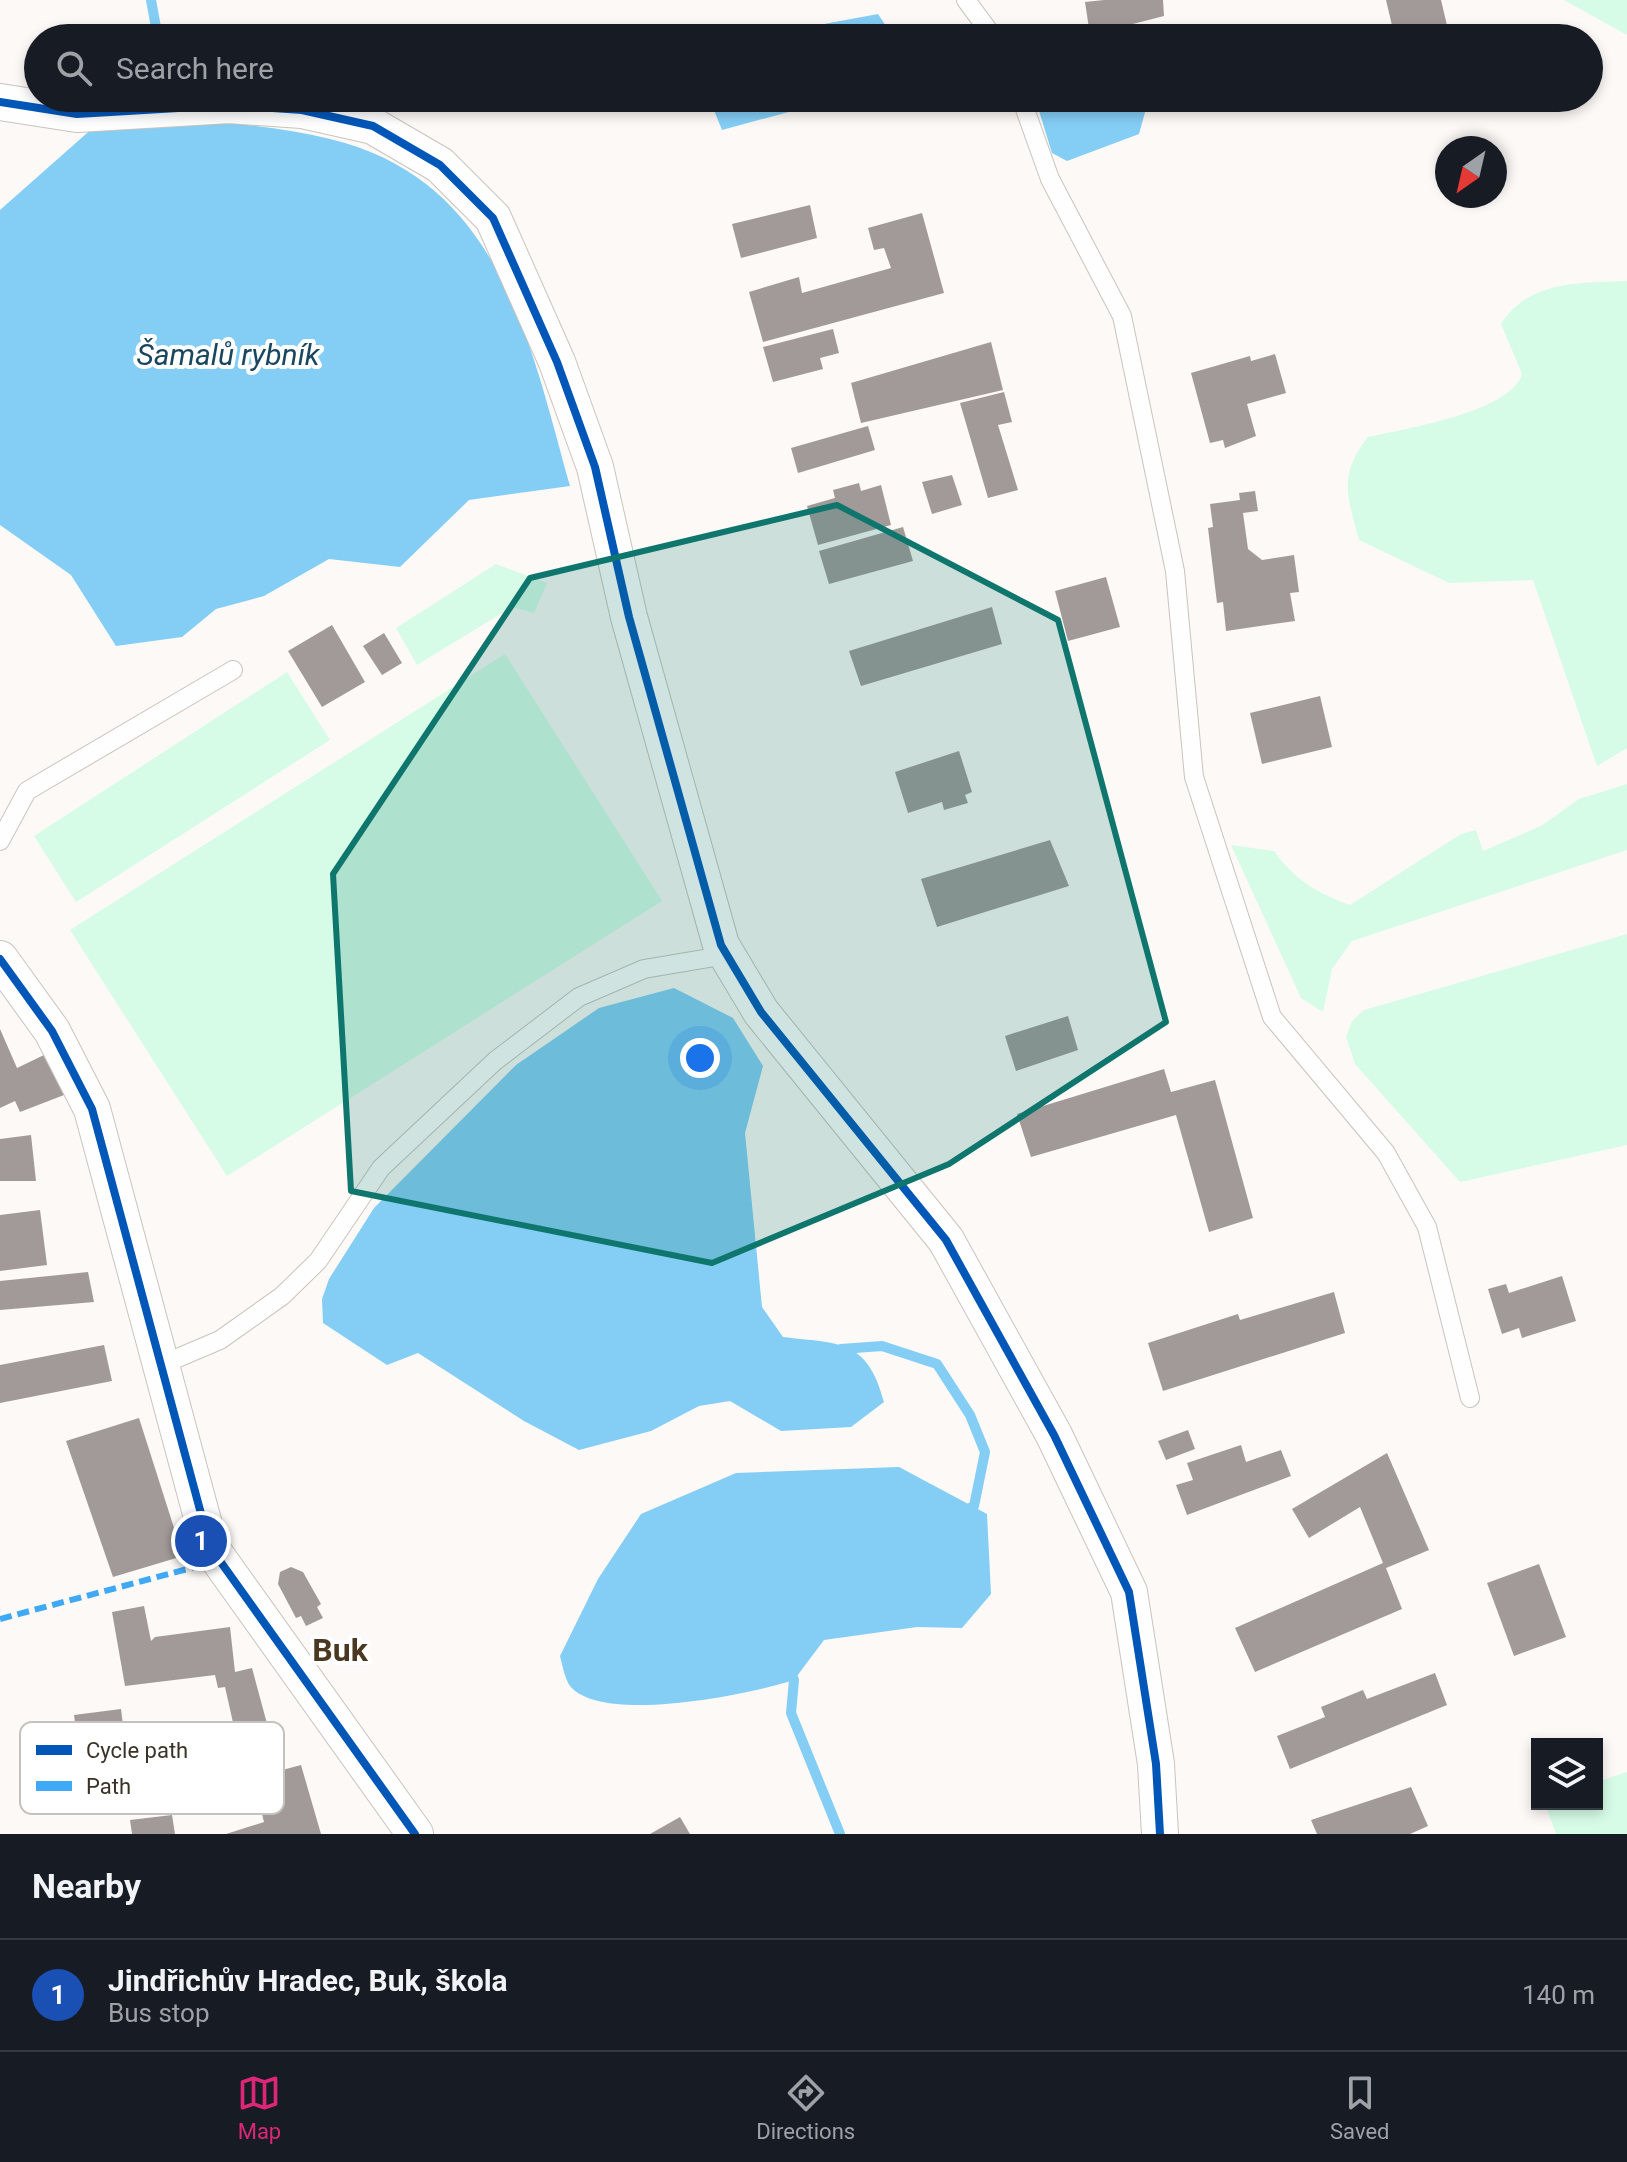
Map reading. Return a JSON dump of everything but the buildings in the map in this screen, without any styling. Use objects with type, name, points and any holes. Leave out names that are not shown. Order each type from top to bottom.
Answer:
[{"type":"street","points":[[0,102],[24,106]]},
{"type":"street","points":[[64,112],[111,112]]},
{"type":"street","points":[[311,112],[373,126],[440,165],[493,218],[557,362],[595,467],[629,617],[721,945],[761,1012],[946,1240],[1054,1435],[1129,1592],[1156,1764],[1160,1834]]},
{"type":"street","points":[[0,959],[52,1031],[92,1109],[210,1547],[415,1834]]},
{"type":"lane","points":[[966,0],[984,24]]},
{"type":"lane","points":[[1026,112],[1050,179],[1122,316],[1175,571],[1194,777],[1272,1017],[1386,1153],[1427,1227],[1470,1398]]},
{"type":"lane","points":[[0,841],[27,791],[233,670]]},
{"type":"lane","points":[[161,1365],[220,1340],[282,1296],[318,1261],[381,1168],[495,1061],[579,997],[644,969],[727,955]]},
{"type":"highlighted area","points":[[837,505],[1058,620],[1166,1022],[949,1164],[712,1263],[351,1191],[333,874],[530,578]]},
{"type":"green space","points":[[1564,0],[1627,0],[1627,35]]},
{"type":"green space","points":[[1627,281],[1627,748],[1597,766],[1533,580],[1449,583],[1359,540],[1348,486],[1352,463],[1368,437],[1455,417],[1498,399],[1514,387],[1522,374],[1501,324],[1526,299],[1557,287]]},
{"type":"green space","points":[[496,564],[547,583],[534,613],[512,607],[417,665],[396,628]]},
{"type":"green space","points":[[505,654],[662,901],[227,1176],[70,930]]},
{"type":"green space","points":[[287,672],[330,740],[76,902],[34,836]]},
{"type":"green space","points":[[1627,784],[1627,850],[1352,941],[1332,969],[1323,1012],[1301,998],[1231,845],[1274,851],[1290,870],[1308,884],[1350,905],[1461,834],[1476,830],[1483,851],[1541,826],[1579,799]]},
{"type":"green space","points":[[1627,934],[1627,1145],[1460,1182],[1355,1064],[1346,1037],[1352,1021],[1364,1010]]},
{"type":"green space","points":[[1627,1772],[1627,1834],[1556,1834],[1547,1810],[1603,1810],[1603,1780]]},
{"type":"water","points":[[878,14],[885,24],[824,24]]},
{"type":"water","points":[[715,112],[788,112],[722,130]]},
{"type":"water","points":[[1039,112],[1145,112],[1139,134],[1067,161],[1052,153]]},
{"type":"water","name":"Šamalů rybník","points":[[168,116],[270,128],[330,139],[387,160],[433,190],[470,228],[498,273],[521,323],[539,376],[570,486],[469,500],[400,567],[329,559],[264,596],[216,609],[182,637],[116,646],[71,575],[0,525],[0,210],[95,126]]},
{"type":"water","points":[[674,988],[733,1018],[763,1066],[745,1133],[762,1307],[783,1337],[835,1344],[859,1355],[877,1381],[884,1402],[851,1427],[781,1431],[730,1401],[699,1406],[651,1431],[579,1450],[524,1421],[418,1353],[387,1365],[323,1323],[322,1299],[329,1279],[374,1208],[516,1065],[599,1008]]},
{"type":"water","points":[[899,1467],[987,1514],[991,1594],[962,1628],[917,1627],[824,1640],[794,1680],[713,1698],[644,1705],[612,1703],[587,1698],[570,1686],[560,1656],[598,1579],[641,1514],[736,1473]]},
{"type":"waterway","points":[[151,0],[155,24]]},
{"type":"waterway","points":[[841,1349],[882,1346],[937,1364],[970,1415],[985,1452],[974,1506],[963,1512]]},
{"type":"waterway","points":[[790,1671],[794,1680],[791,1713],[840,1834]]},
{"type":"marked path","points":[[0,1619],[221,1560]]},
{"type":"cycle path","points":[[0,102],[24,106]]},
{"type":"cycle path","points":[[64,112],[111,112]]},
{"type":"cycle path","points":[[311,112],[373,126],[440,165],[493,218],[557,362],[595,467],[629,617],[721,945],[761,1012],[946,1240],[1054,1435],[1129,1592],[1156,1764],[1160,1834]]},
{"type":"cycle path","points":[[0,959],[52,1031],[92,1109],[210,1547],[415,1834]]},
{"type":"place","name":"Jindřichův Hradec, Buk, škola","points":[[201,1541]]},
{"type":"district","name":"Buk","points":[[340,1650]]}]
